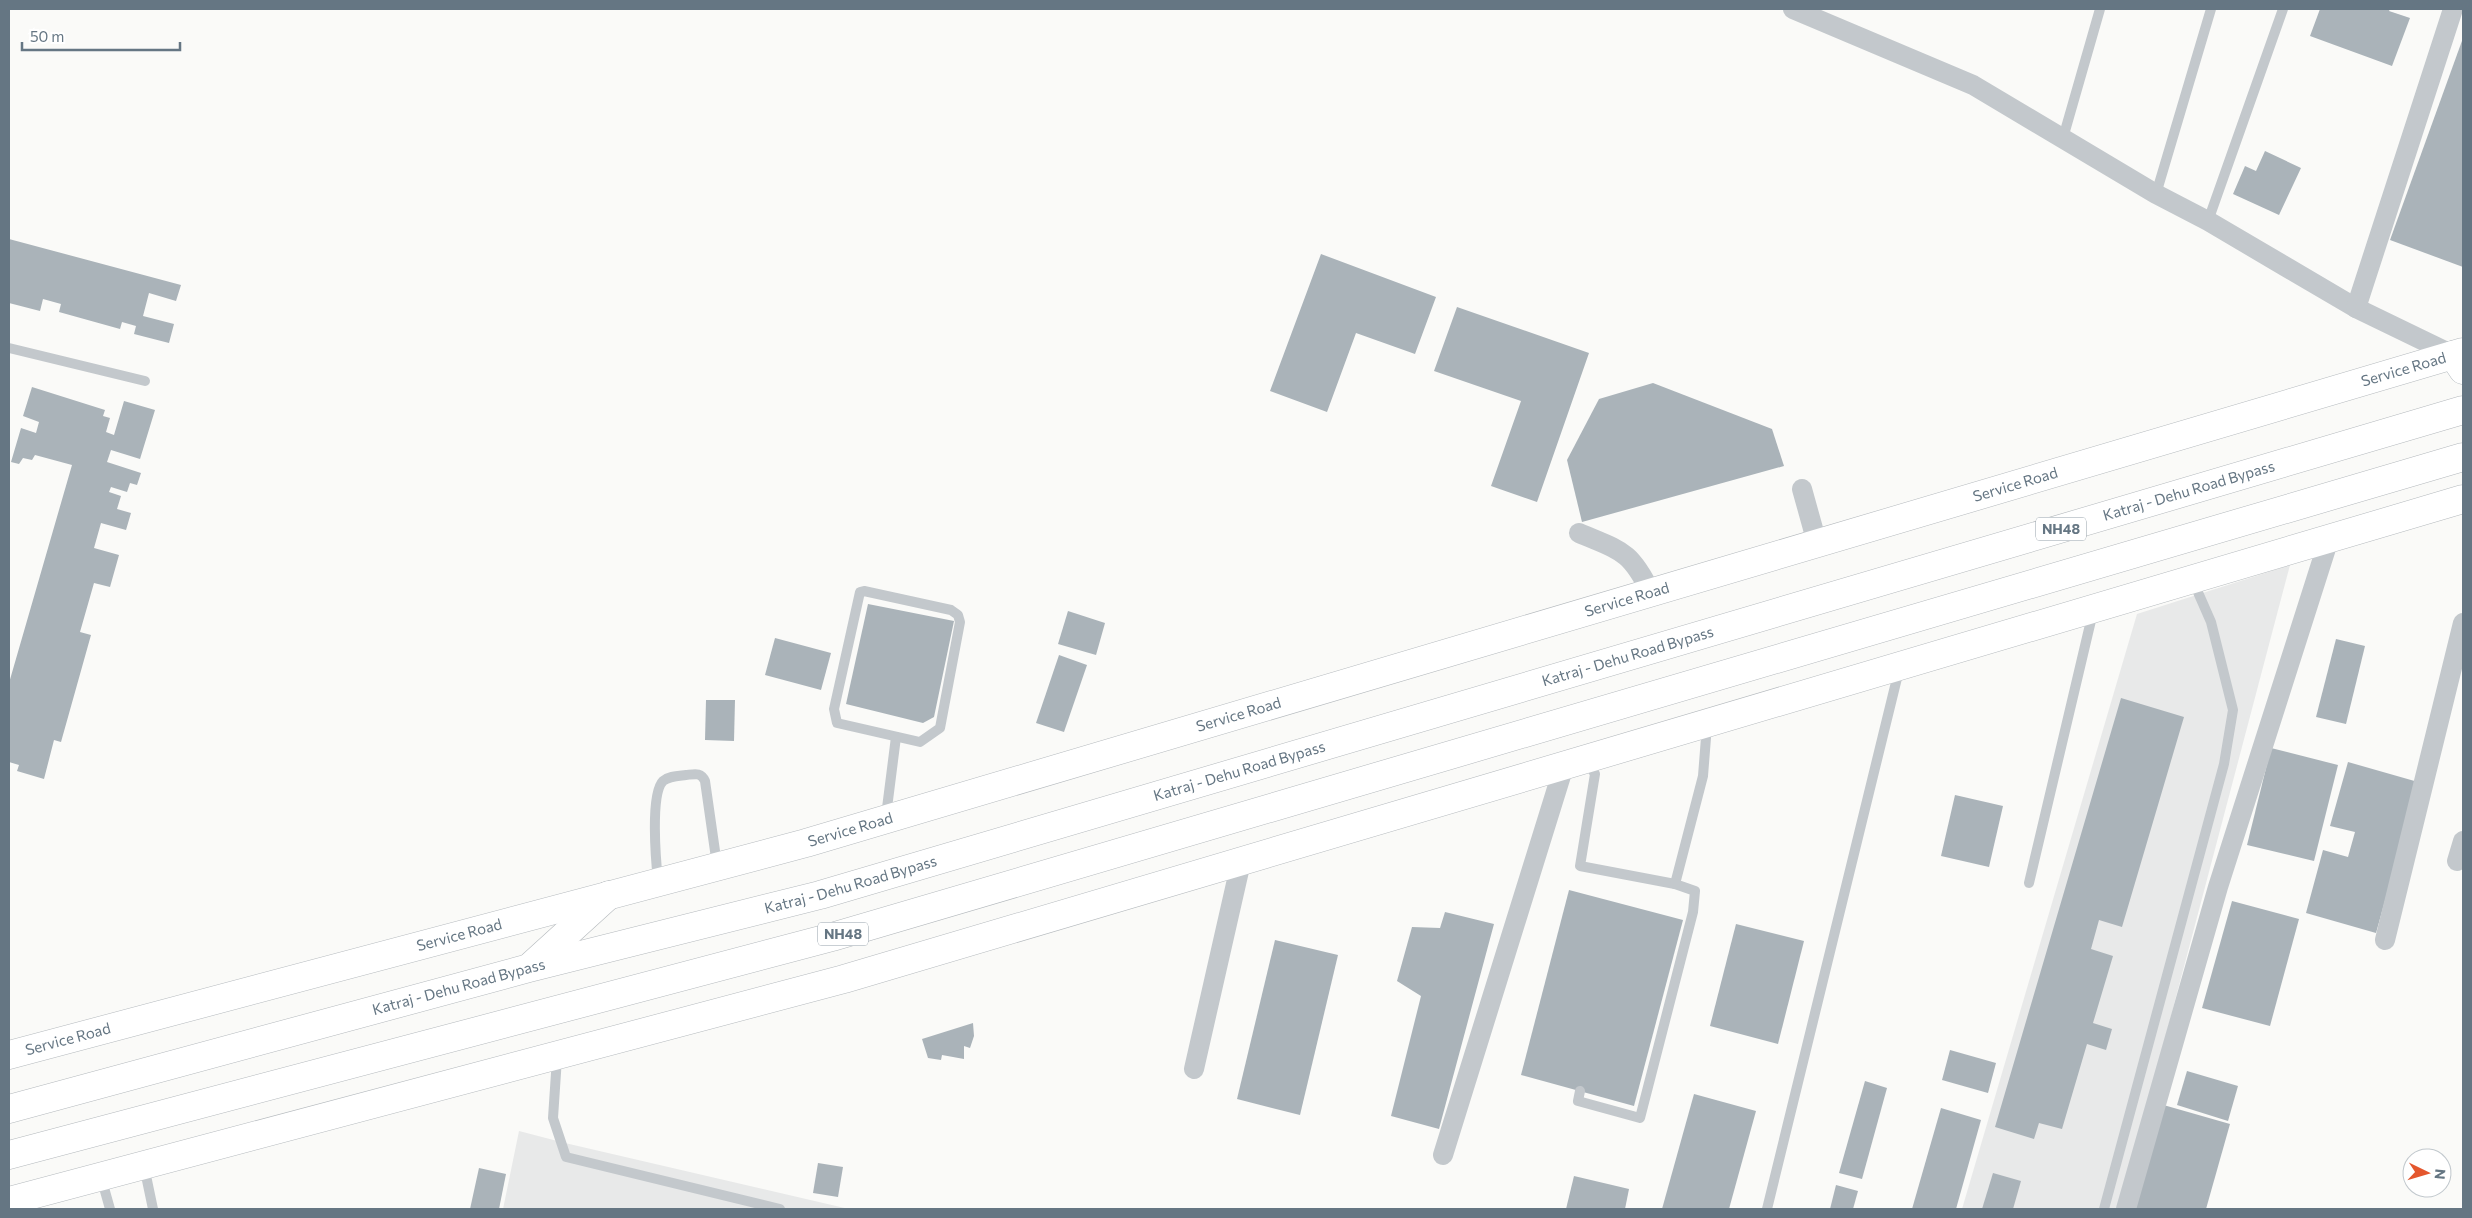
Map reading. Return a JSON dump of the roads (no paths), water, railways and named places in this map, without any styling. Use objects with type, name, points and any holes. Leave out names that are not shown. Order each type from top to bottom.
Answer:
[{"type":"main road","name":"Service Road","points":[[9,1055],[885,820],[1817,543],[2460,359]]},
{"type":"main road","name":"Katraj - Dehu Road Bypass","points":[[9,1109],[529,968],[820,895],[2461,411]]},
{"type":"main road","name":"NH48","points":[[9,1155],[832,937],[2463,457]]},
{"type":"main road","points":[[9,1201],[844,979],[2463,499]]},
{"type":"main road","points":[[529,968],[609,895]]},
{"type":"street","points":[[1793,9],[1973,85],[2156,194],[2208,221],[2356,308],[2460,359]]},
{"type":"street","points":[[2356,308],[2453,9]]},
{"type":"street","points":[[1802,489],[1817,543]]},
{"type":"street","points":[[1579,533],[1629,557],[1638,566],[1651,592]]},
{"type":"street","points":[[2126,1209],[2218,887],[2329,539]]},
{"type":"street","points":[[2385,940],[2463,623]]},
{"type":"street","points":[[1443,1156],[1575,763]]},
{"type":"street","points":[[2457,861],[2463,841]]},
{"type":"street","points":[[1194,1069],[1241,862]]},
{"type":"lane","points":[[2063,138],[2100,9]]},
{"type":"lane","points":[[2156,194],[2211,9]]},
{"type":"lane","points":[[2208,221],[2283,9]]},
{"type":"lane","points":[[9,348],[144,381]]},
{"type":"lane","points":[[2104,1209],[2224,764],[2233,710],[2211,622],[2193,580]]},
{"type":"lane","points":[[864,591],[951,610],[958,614],[960,622],[940,728],[920,742],[896,737],[837,723],[834,717],[834,709],[860,592],[864,591]]},
{"type":"lane","points":[[2029,882],[2094,609]]},
{"type":"lane","points":[[1767,1209],[1900,666]]},
{"type":"lane","points":[[1675,884],[1703,776],[1707,724]]},
{"type":"lane","points":[[885,820],[896,737]]},
{"type":"lane","points":[[1575,763],[1596,774],[1580,866],[1675,884],[1695,891],[1693,912],[1640,1118],[1578,1101],[1580,1091]]},
{"type":"lane","points":[[658,882],[654,847],[657,800],[660,785],[668,778],[698,774],[703,776],[717,866]]},
{"type":"lane","points":[[557,1055],[553,1118],[566,1157],[780,1209]]},
{"type":"lane","points":[[143,1165],[153,1209]]},
{"type":"lane","points":[[100,1177],[110,1209]]}]
